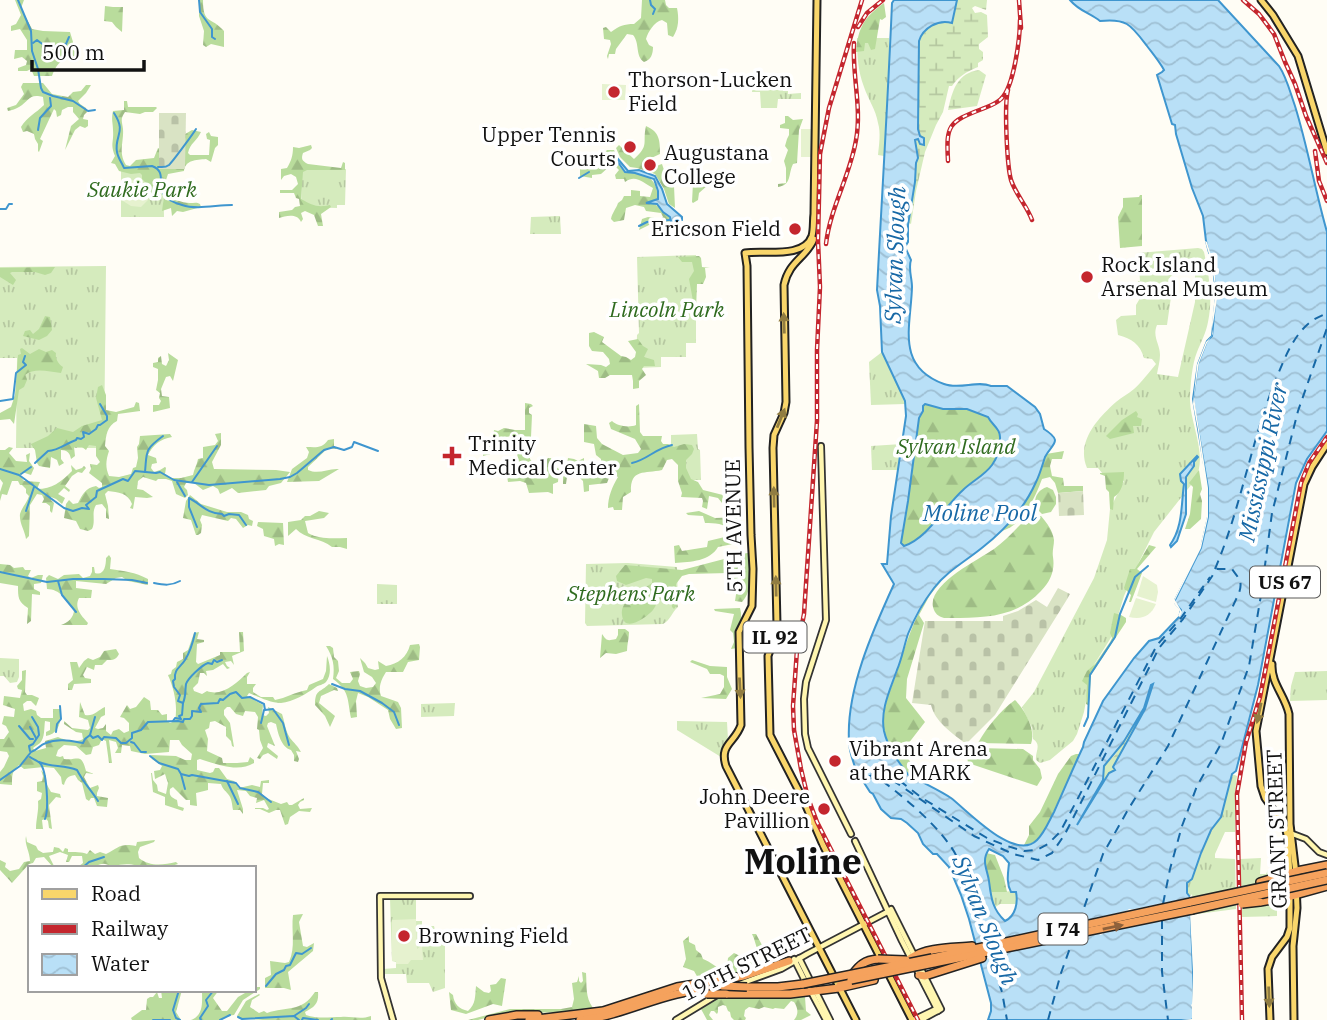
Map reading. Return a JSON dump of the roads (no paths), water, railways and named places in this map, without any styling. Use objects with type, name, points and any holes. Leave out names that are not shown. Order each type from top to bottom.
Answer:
[{"type":"highway","points":[[1192,906],[1260,882],[1327,865]]},
{"type":"highway","name":"I 74","points":[[970,953],[1023,946],[1327,873]]},
{"type":"highway","name":"I 74","points":[[931,959],[945,959],[1007,942],[1327,880]]},
{"type":"highway","points":[[1192,906],[1260,902],[1327,886]]},
{"type":"highway","points":[[910,948],[931,959]]},
{"type":"highway","points":[[529,1020],[579,1018],[701,986],[726,994],[783,995],[931,959],[970,953]]},
{"type":"highway","points":[[927,987],[928,978],[925,975],[970,953]]},
{"type":"highway","points":[[912,957],[931,959]]},
{"type":"highway","points":[[673,992],[691,984],[752,974],[796,958]]},
{"type":"highway","points":[[714,990],[827,989],[846,982],[855,969],[867,960],[931,959]]},
{"type":"highway","points":[[838,984],[874,980],[931,959]]},
{"type":"highway","points":[[673,992],[747,987],[811,990]]},
{"type":"highway","points":[[489,1020],[517,1015],[566,1014],[579,1018]]},
{"type":"main road","name":"5TH AVENUE","points":[[818,0],[813,233],[806,245],[797,250],[746,253],[752,606],[739,633],[740,727],[726,747],[724,755],[725,763],[818,947]]},
{"type":"main road","name":"IL 92","points":[[818,0],[817,220],[813,241],[787,273],[784,285],[786,403],[775,432],[773,446],[777,627],[768,656],[769,734],[912,1020]]},
{"type":"main road","points":[[1261,0],[1296,53],[1327,152]]},
{"type":"main road","points":[[782,254],[793,258],[805,252]]},
{"type":"main road","name":"US 67","points":[[1289,833],[1265,798],[1259,778],[1257,722],[1307,477],[1327,444]]},
{"type":"main road","points":[[821,446],[825,623],[806,679],[804,734],[807,747],[851,834]]},
{"type":"main road","name":"US 67","points":[[1273,647],[1272,675],[1277,689]]},
{"type":"main road","points":[[1264,691],[1270,685],[1277,689]]},
{"type":"main road","name":"GRANT STREET","points":[[1270,1020],[1268,974],[1272,957],[1288,934],[1293,895],[1289,833],[1289,720],[1286,702],[1277,689]]},
{"type":"main road","points":[[1289,833],[1306,839],[1327,856]]},
{"type":"main road","points":[[855,841],[910,948],[912,957]]},
{"type":"main road","points":[[395,1020],[380,975],[380,896],[470,895]]},
{"type":"main road","name":"GRANT STREET","points":[[1293,895],[1297,913],[1293,946],[1294,1020]]},
{"type":"main road","points":[[379,905],[387,896]]},
{"type":"main road","points":[[890,911],[912,957],[925,975],[933,1005],[927,1013]]},
{"type":"main road","name":"19TH STREET","points":[[674,1020],[723,989],[775,969],[890,911]]},
{"type":"main road","name":"IL 92","points":[[818,947],[856,1020]]},
{"type":"main road","points":[[796,958],[828,1020]]},
{"type":"main road","points":[[796,958],[828,1020]]},
{"type":"main road","points":[[927,987],[939,1009]]},
{"type":"main road","points":[[912,1020],[939,1009]]},
{"type":"main road","points":[[921,1020],[939,1009]]},
{"type":"water","points":[[894,0],[957,0],[952,23],[942,22],[932,26],[924,32],[919,41],[918,129],[920,136],[924,138],[924,145],[920,144],[918,139],[915,140],[918,158],[908,242],[905,247],[911,260],[909,343],[912,356],[918,367],[929,376],[950,386],[1007,386],[1035,407],[1044,429],[1054,437],[1055,443],[1045,457],[1031,492],[1014,518],[945,576],[923,604],[908,634],[886,700],[884,731],[891,750],[910,777],[951,798],[992,832],[1017,845],[1028,845],[1042,834],[1103,701],[1149,641],[1159,638],[1179,617],[1181,610],[1175,600],[1201,548],[1208,517],[1208,488],[1193,399],[1198,364],[1207,341],[1212,336],[1216,294],[1203,216],[1157,75],[1164,70],[1128,24],[1100,21],[1070,0],[1218,0],[1279,66],[1295,106],[1327,232],[1327,431],[1307,459],[1296,483],[1258,685],[1236,771],[1232,774],[1221,817],[1211,830],[1192,879],[1187,883],[1193,972],[1191,1020],[988,1020],[991,1003],[969,919],[949,867],[923,844],[918,833],[907,823],[891,818],[881,809],[873,794],[859,778],[851,755],[849,721],[856,681],[894,584],[882,564],[887,564],[891,516],[906,416],[905,401],[882,352],[877,290]],"holes":[[[925,404],[943,409],[967,409],[988,417],[999,432],[999,446],[989,469],[963,490],[920,537],[904,546],[901,543],[919,418]],[[1153,684],[1145,709],[1113,767],[1115,770],[1109,773],[1077,825],[1103,780],[1104,766],[1123,743],[1144,708]],[[989,849],[1003,856],[1009,863],[1008,885],[1011,892],[1016,892],[1017,900],[1014,912],[1005,921],[997,912],[992,898],[985,857]]]},
{"type":"water","points":[[618,159],[628,171],[639,170],[655,176],[667,204],[682,220],[671,222],[670,217],[657,204],[646,203],[658,199],[654,179],[625,172]]},
{"type":"water","points":[[1197,456],[1186,477],[1186,514],[1177,541],[1171,547],[1181,516],[1184,484],[1180,474]]},
{"type":"waterway","points":[[18,0],[31,31],[32,51],[43,92],[73,101],[88,111],[95,110]]},
{"type":"waterway","points":[[199,0],[200,12],[212,29],[212,37],[215,39]]},
{"type":"waterway","points":[[650,0],[655,9],[653,14]]},
{"type":"waterway","points":[[33,43],[37,40],[54,46],[66,44],[69,37]]},
{"type":"waterway","points":[[38,130],[40,118],[51,106],[50,98]]},
{"type":"waterway","points":[[114,113],[120,125],[117,152],[124,168],[152,166],[160,174],[165,196],[182,205],[232,205]]},
{"type":"waterway","points":[[158,167],[169,165],[196,129]]},
{"type":"waterway","points":[[579,178],[589,172]]},
{"type":"waterway","points":[[0,209],[6,209],[12,204]]},
{"type":"waterway","points":[[639,226],[647,222],[670,220]]},
{"type":"waterway","points":[[0,401],[13,399],[16,373],[26,365],[23,362],[25,356]]},
{"type":"waterway","points":[[35,463],[48,451],[77,438],[81,439],[84,437],[83,432],[89,434],[107,420],[100,404]]},
{"type":"waterway","points":[[145,472],[148,451],[163,436]]},
{"type":"waterway","points":[[0,469],[19,475],[64,508],[73,511],[89,509],[86,505],[96,497],[97,491],[123,479],[128,481],[135,471],[160,472],[174,480],[209,485],[290,477],[324,450],[334,447],[344,450],[352,447],[354,442],[378,451]]},
{"type":"waterway","points":[[632,463],[672,445]]},
{"type":"waterway","points":[[192,482],[217,446]]},
{"type":"waterway","points":[[21,474],[31,467]]},
{"type":"waterway","points":[[177,482],[185,496]]},
{"type":"waterway","points":[[26,511],[34,487]]},
{"type":"waterway","points":[[189,498],[212,512],[224,516],[239,515],[246,525]]},
{"type":"waterway","points":[[189,499],[189,507],[197,527]]},
{"type":"waterway","points":[[1084,726],[1088,717],[1090,675],[1115,637],[1120,614],[1135,577],[1148,566]]},
{"type":"waterway","points":[[0,572],[47,582],[103,579],[147,583]]},
{"type":"waterway","points":[[58,581],[62,595],[76,612]]},
{"type":"waterway","points":[[154,583],[167,585],[180,581]]},
{"type":"waterway","points":[[173,721],[175,718],[181,719],[179,716],[182,715],[183,703],[178,701],[180,695],[173,681],[176,671],[188,654],[195,633]]},
{"type":"waterway","points":[[183,703],[186,684],[192,675],[205,664],[222,660]]},
{"type":"waterway","points":[[332,684],[360,691],[382,703],[394,712],[399,725]]},
{"type":"waterway","points":[[0,780],[20,766],[31,752],[51,741],[83,743],[90,735],[93,738],[98,736],[102,740],[104,737],[116,738],[121,743],[126,743],[132,738],[132,733],[141,730],[148,722],[183,722],[184,719],[190,719],[192,711],[201,712],[201,704],[218,703],[220,699],[223,700],[236,692],[242,698],[250,697],[264,704],[265,710],[273,709],[283,723],[289,745]]},
{"type":"waterway","points":[[56,732],[61,719],[60,706]]},
{"type":"waterway","points":[[261,723],[264,710]]},
{"type":"waterway","points":[[30,751],[29,746],[39,735],[32,717]]},
{"type":"waterway","points":[[90,735],[95,717]]},
{"type":"waterway","points":[[19,726],[33,739]]},
{"type":"waterway","points":[[30,727],[36,738]]},
{"type":"waterway","points":[[131,742],[141,752],[146,752]]},
{"type":"waterway","points":[[150,756],[159,763],[178,769],[181,774],[236,783],[240,788],[258,792],[271,802]]},
{"type":"waterway","points":[[30,757],[40,763],[46,782],[45,819]]},
{"type":"waterway","points":[[39,762],[77,770],[98,801]]},
{"type":"waterway","points":[[181,774],[185,789]]},
{"type":"waterway","points":[[227,781],[238,804]]},
{"type":"waterway","points":[[84,866],[104,857]]},
{"type":"waterway","points":[[266,986],[276,974],[290,965],[296,953],[302,954],[311,948]]},
{"type":"waterway","points":[[178,992],[173,1010],[176,1018],[180,1020]]},
{"type":"waterway","points":[[201,1020],[208,1006],[206,1000],[212,992]]},
{"type":"waterway","points":[[294,1016],[309,1004]]},
{"type":"waterway","points":[[220,1020],[230,1015]]},
{"type":"waterway","points":[[238,1017],[294,1016],[299,1020]]},
{"type":"waterway","points":[[153,1020],[170,1020]]},
{"type":"waterway","points":[[302,1020],[318,1020]]},
{"type":"railway","points":[[862,0],[829,108],[820,154],[817,421],[804,614],[797,650],[794,730],[808,798],[817,822],[918,1020]]},
{"type":"railway","points":[[858,27],[867,13],[883,0]]},
{"type":"railway","points":[[1019,0],[1021,28]]},
{"type":"railway","points":[[1243,0],[1259,14],[1274,34],[1327,163]]},
{"type":"railway","points":[[948,161],[951,126],[997,102],[1006,93],[1015,62],[1020,20]]},
{"type":"railway","points":[[826,244],[858,128],[854,43]]},
{"type":"railway","points":[[1008,90],[1006,121],[1011,180],[1032,220]]},
{"type":"railway","points":[[1315,151],[1319,181],[1327,201]]},
{"type":"railway","points":[[1242,1020],[1237,794],[1246,742],[1260,697],[1301,483],[1309,463],[1327,437]]},
{"type":"place","name":"Thorson-Lucken Field","points":[[614,92]]},
{"type":"place","name":"Upper Tennis Courts","points":[[630,147]]},
{"type":"place","name":"Augustana College","points":[[650,165]]},
{"type":"place","name":"Ericson Field","points":[[795,229]]},
{"type":"place","name":"Rock Island Arsenal Museum","points":[[1087,277]]},
{"type":"place","name":"Trinity Medical Center","points":[[452,456]]},
{"type":"place","name":"Vibrant Arena at the MARK","points":[[835,761]]},
{"type":"place","name":"John Deere Pavillion","points":[[824,809]]},
{"type":"place","name":"Browning Field","points":[[404,936]]},
{"type":"district","name":"Moline","points":[[803,862]]},
{"type":"park label","name":"Saukie Park","points":[[142,190]]},
{"type":"park label","name":"Lincoln Park","points":[[667,310]]},
{"type":"park label","name":"Sylvan Island","points":[[956,447]]},
{"type":"park label","name":"Stephens Park","points":[[631,594]]},
{"type":"water label","name":"Sylvan Slough","points":[[895,255]]},
{"type":"water label","name":"Mississippi River","points":[[1263,462]]},
{"type":"water label","name":"Moline Pool","points":[[980,513]]},
{"type":"water label","name":"Sylvan Slough","points":[[985,920]]}]
